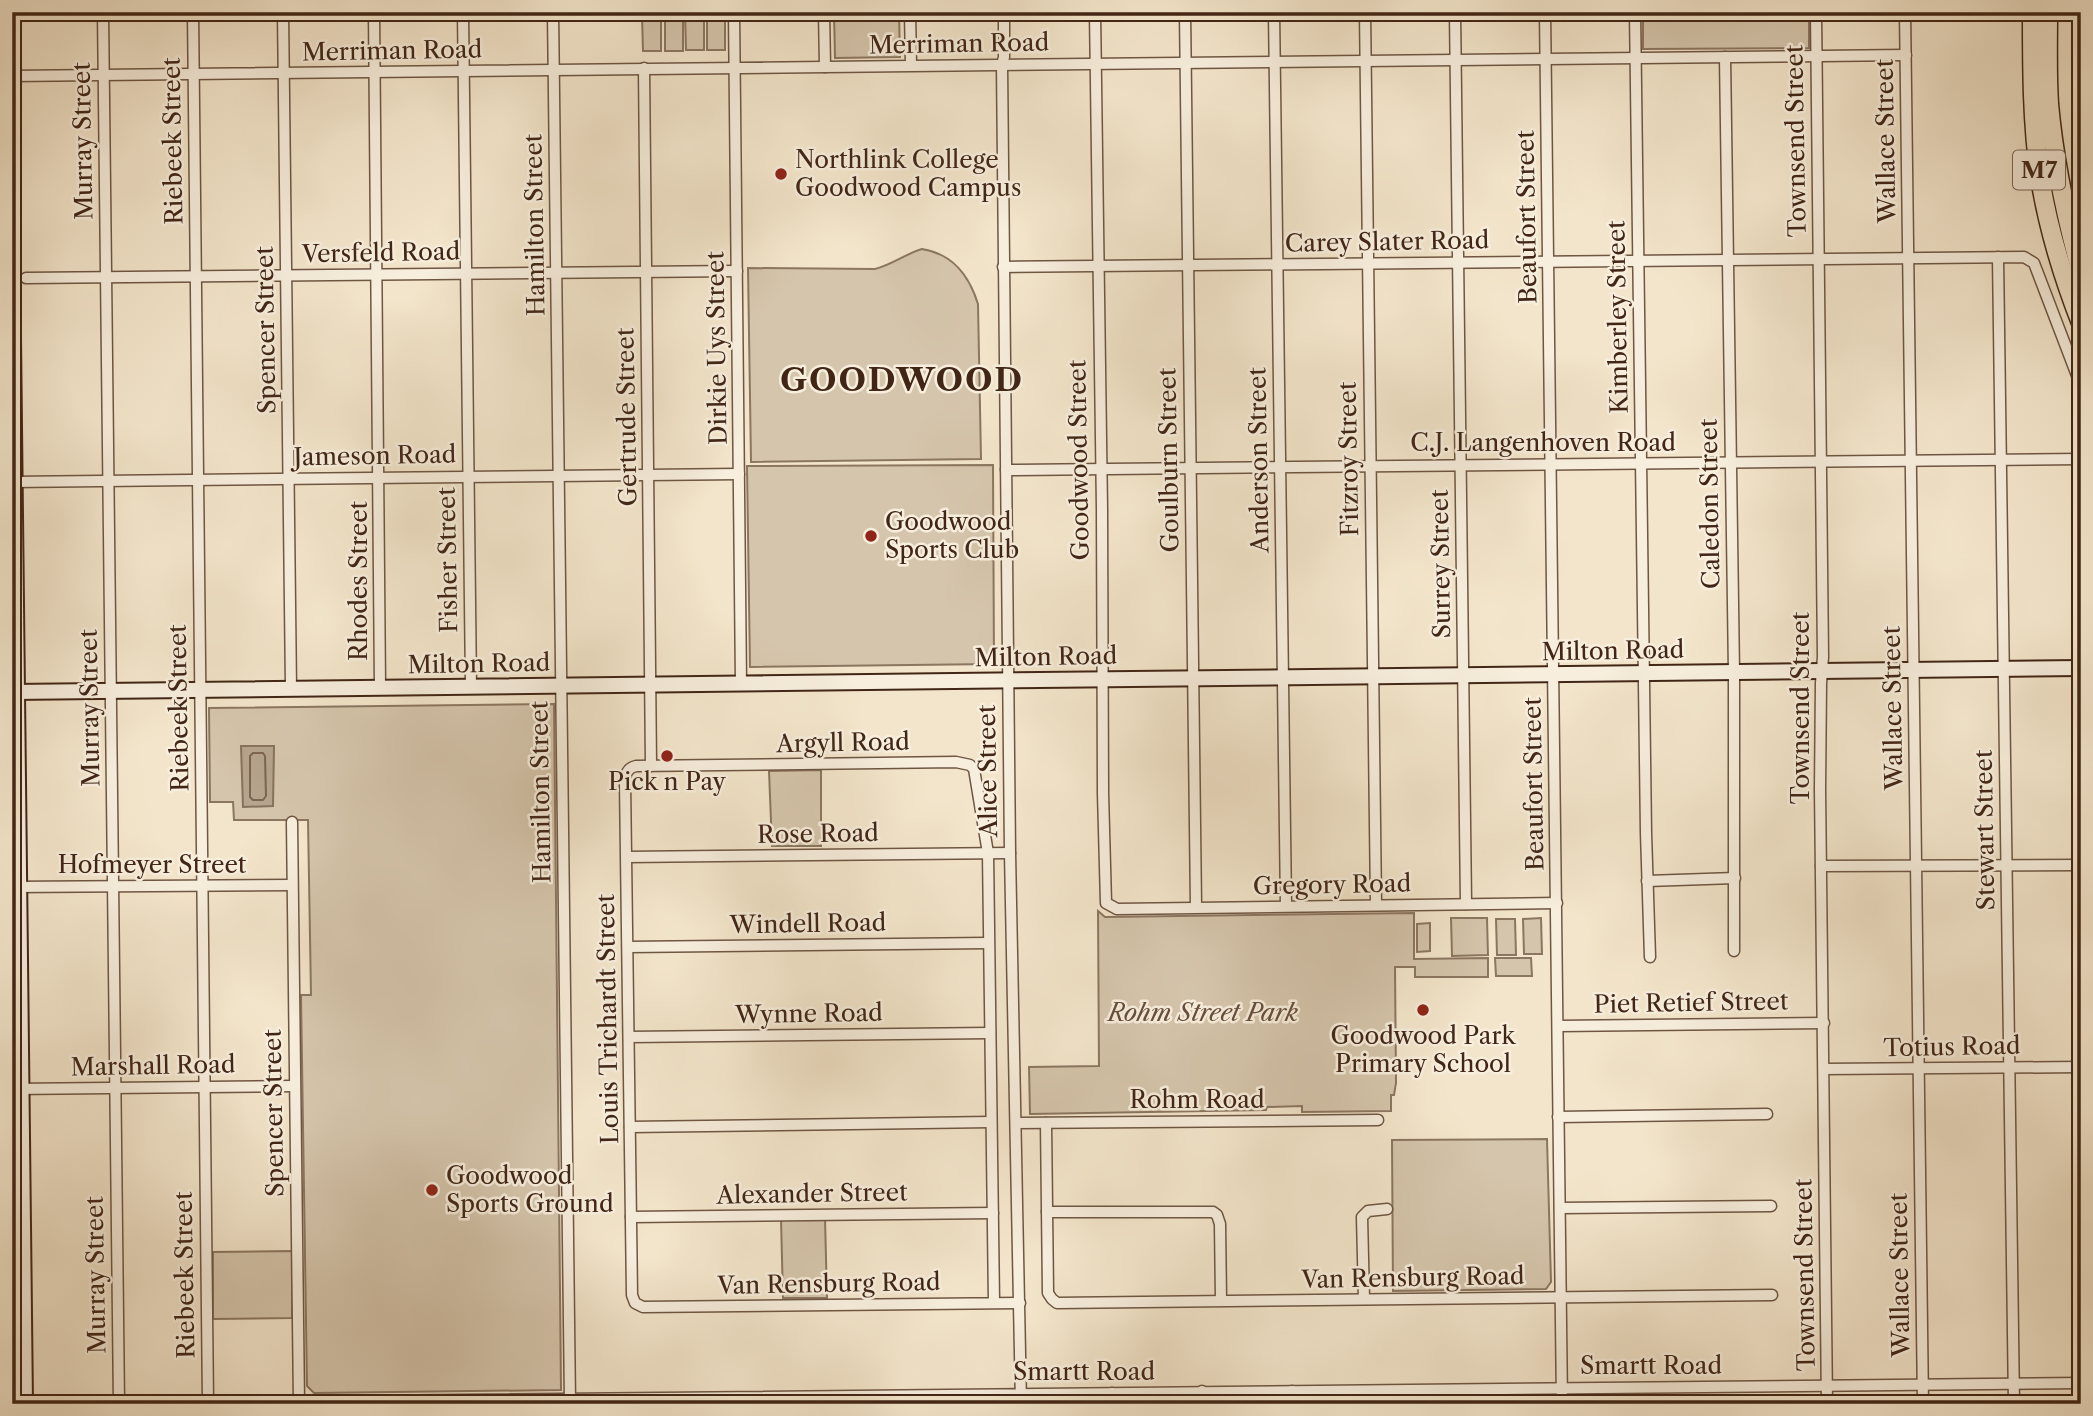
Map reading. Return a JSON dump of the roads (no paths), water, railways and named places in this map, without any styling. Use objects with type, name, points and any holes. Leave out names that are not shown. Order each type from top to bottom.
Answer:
[{"type":"highway","name":"M7","points":[[2032,12],[2033,101],[2040,177],[2056,250],[2081,323]]},
{"type":"highway","name":"M7","points":[[2048,12],[2049,102],[2072,199],[2081,272]]},
{"type":"highway","points":[[2040,177],[2049,191],[2072,199]]},
{"type":"highway","points":[[2072,199],[2058,209],[2081,297]]},
{"type":"street","name":"Murray Street","points":[[103,12],[119,1403]]},
{"type":"street","name":"Riebeek Street","points":[[193,12],[208,1403]]},
{"type":"street","name":"Spencer Street","points":[[283,12],[291,689]]},
{"type":"street","name":"Rhodes Street","points":[[374,12],[380,688]]},
{"type":"street","name":"Fisher Street","points":[[463,12],[471,687]]},
{"type":"street","name":"Hamilton Street","points":[[554,12],[570,1401]]},
{"type":"street","name":"Dirkie Uys Street","points":[[734,12],[741,684]]},
{"type":"street","points":[[824,12],[825,67]]},
{"type":"street","points":[[910,12],[911,65]]},
{"type":"street","name":"Alice Street","points":[[1004,12],[1003,267],[1010,853],[1021,1399]]},
{"type":"street","name":"Goodwood Street","points":[[1095,12],[1105,894],[1109,906]]},
{"type":"street","name":"Goulburn Street","points":[[1185,12],[1196,907]]},
{"type":"street","name":"Anderson Street","points":[[1274,12],[1286,906]]},
{"type":"street","name":"Fitzroy Street","points":[[1365,12],[1376,905]]},
{"type":"street","name":"Surrey Street","points":[[1455,12],[1465,904]]},
{"type":"street","name":"Beaufort Street","points":[[1545,12],[1562,1404]]},
{"type":"street","name":"Kimberley Street","points":[[1635,12],[1640,463],[1650,957]]},
{"type":"street","name":"Townsend Street","points":[[1816,12],[1821,461],[1821,866],[1828,1404]]},
{"type":"street","name":"Wallace Street","points":[[1905,12],[1923,1404]]},
{"type":"street","name":"Merriman Road","points":[[12,76],[1906,55]]},
{"type":"street","name":"Caledon Street","points":[[1725,57],[1734,672],[1734,951]]},
{"type":"street","name":"Gertrude Street","points":[[644,68],[652,766]]},
{"type":"street","points":[[12,249],[17,1089],[25,1404]]},
{"type":"street","name":"Stewart Street","points":[[1998,257],[2014,1404]]},
{"type":"street","name":"Carey Slater Road","points":[[1003,267],[2024,257],[2034,263],[2081,386]]},
{"type":"street","name":"Versfeld Road","points":[[26,278],[737,271]]},
{"type":"street","name":"C.J. Langenhoven Road","points":[[1006,470],[2081,459]]},
{"type":"street","name":"Jameson Road","points":[[13,482],[739,474]]},
{"type":"street","name":"Milton Road","points":[[15,692],[2081,668]]},
{"type":"street","name":"Argyll Road","points":[[627,771],[636,766],[965,763],[974,769],[976,775],[988,853]]},
{"type":"street","name":"Louis Trichardt Street","points":[[627,771],[632,1295],[639,1306]]},
{"type":"street","name":"Spencer Street","points":[[292,822],[299,1403]]},
{"type":"street","name":"Alice Street","points":[[988,853],[994,1303]]},
{"type":"street","name":"Rose Road","points":[[626,857],[1010,853]]},
{"type":"street","points":[[1821,866],[2081,865]]},
{"type":"street","points":[[1647,881],[1735,878]]},
{"type":"street","name":"Hofmeyer Street","points":[[16,887],[292,885]]},
{"type":"street","name":"Gregory Road","points":[[1109,906],[1117,909],[1557,903]]},
{"type":"street","name":"Windell Road","points":[[628,947],[988,943]]},
{"type":"street","name":"Piet Retief Street","points":[[1558,1026],[1824,1023]]},
{"type":"street","name":"Wynne Road","points":[[629,1037],[990,1032]]},
{"type":"street","name":"Totius Road","points":[[1824,1069],[2081,1067]]},
{"type":"street","name":"Marshall Road","points":[[17,1089],[294,1086]]},
{"type":"street","points":[[1558,1117],[1767,1114]]},
{"type":"street","name":"Rohm Road","points":[[1016,1123],[1378,1120]]},
{"type":"street","points":[[630,1127],[991,1122]]},
{"type":"street","points":[[1046,1123],[1047,1212],[1202,1211],[1217,1215],[1220,1224],[1221,1300]]},
{"type":"street","points":[[12,1154],[15,1404]]},
{"type":"street","points":[[1560,1208],[1771,1206]]},
{"type":"street","points":[[1364,1299],[1362,1217],[1368,1211],[1387,1209]]},
{"type":"street","name":"Van Rensburg Road","points":[[1047,1212],[1048,1293],[1054,1301],[1062,1303],[1772,1295]]},
{"type":"street","name":"Alexander Street","points":[[631,1217],[993,1213]]},
{"type":"street","name":"Van Rensburg Road","points":[[639,1306],[1020,1303]]},
{"type":"street","name":"Smartt Road","points":[[88,1404],[1021,1399],[1112,1398],[1202,1391],[2081,1383]]},
{"type":"street","points":[[1202,1391],[1202,1404]]},
{"type":"street","points":[[1292,1391],[1292,1404]]},
{"type":"water","points":[[241,746],[274,746],[273,806],[243,807]]},
{"type":"place","name":"Northlink College Goodwood Campus","points":[[781,174]]},
{"type":"place","name":"Goodwood Sports Club","points":[[871,536]]},
{"type":"place","name":"Pick n Pay","points":[[667,756]]},
{"type":"place","name":"Goodwood Park Primary School","points":[[1423,1010]]},
{"type":"place","name":"Goodwood Sports Ground","points":[[432,1190]]},
{"type":"district","name":"GOODWOOD","points":[[902,380]]},
{"type":"park label","name":"Rohm Street Park","points":[[1203,1013]]}]
